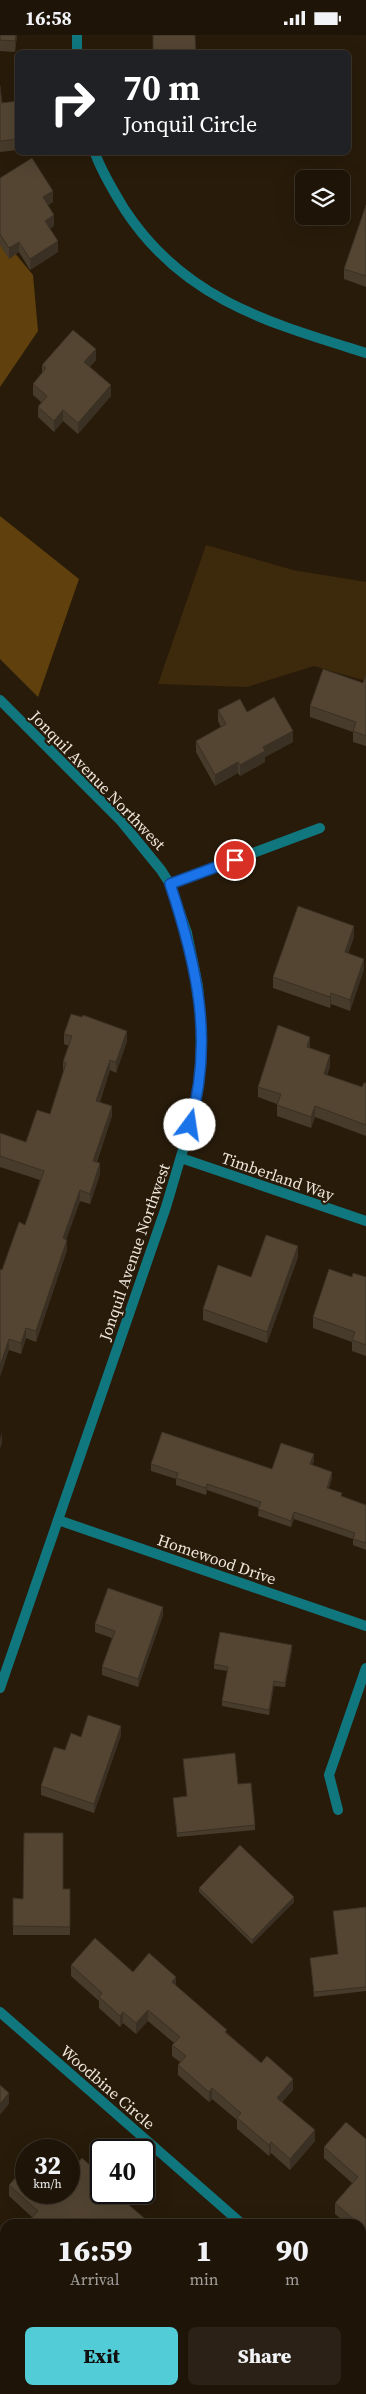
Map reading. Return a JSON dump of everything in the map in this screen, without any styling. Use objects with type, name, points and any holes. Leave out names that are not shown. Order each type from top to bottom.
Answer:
[{"type":"street","points":[[77,35],[77,50]]},
{"type":"street","points":[[96,155],[113,191],[135,225],[165,258],[215,296],[272,323],[366,353]]},
{"type":"street","name":"Jonquil Avenue Northwest","points":[[0,700],[121,821],[144,847],[170,884],[187,933],[198,986],[202,1034],[195,1109],[181,1158],[0,1688]]},
{"type":"street","points":[[170,884],[320,828]]},
{"type":"street","name":"Timberland Way","points":[[181,1158],[366,1221]]},
{"type":"street","name":"Homewood Drive","points":[[58,1520],[366,1626]]},
{"type":"street","points":[[338,1810],[328,1775],[366,1668]]},
{"type":"street","name":"Woodbine Circle","points":[[0,2012],[236,2219]]},
{"type":"shaded area","points":[[0,235],[33,275],[38,331],[0,387]]},
{"type":"shaded area","points":[[0,516],[79,579],[38,697],[0,659]]},
{"type":"shaded area","points":[[206,545],[293,570],[366,582],[366,681],[314,666],[247,687],[158,684]]},
{"type":"building","points":[[0,35],[16,35],[15,41],[0,40]]},
{"type":"building","points":[[153,35],[195,35],[196,50],[153,50]]},
{"type":"building","points":[[0,86],[2,103],[15,101],[15,139],[0,141]]},
{"type":"building","points":[[32,158],[53,191],[43,197],[54,215],[45,221],[58,241],[30,259],[19,242],[9,248],[0,234],[0,178]]},
{"type":"building","points":[[366,205],[366,276],[344,269]]},
{"type":"building","points":[[73,330],[96,349],[84,362],[111,385],[78,423],[63,410],[54,421],[38,407],[47,396],[33,384],[46,368],[42,365]]},
{"type":"building","points":[[323,669],[363,683],[366,675],[366,736],[353,731],[356,722],[310,706]]},
{"type":"building","points":[[274,697],[293,731],[263,747],[265,751],[240,765],[238,762],[215,775],[196,741],[226,724],[218,710],[240,699],[247,712]]},
{"type":"building","points":[[298,906],[354,926],[345,952],[364,959],[350,1000],[331,993],[330,997],[273,977]]},
{"type":"building","points":[[71,1014],[82,1017],[83,1015],[127,1031],[116,1062],[110,1060],[96,1101],[112,1106],[93,1161],[100,1163],[90,1194],[80,1190],[63,1238],[67,1240],[36,1331],[26,1328],[21,1343],[9,1339],[0,1366],[0,1269],[2,1270],[19,1222],[25,1225],[44,1171],[0,1156],[0,1133],[26,1142],[37,1110],[50,1114],[66,1063],[63,1062],[72,1036],[64,1034]]},
{"type":"building","points":[[278,1025],[310,1037],[307,1047],[330,1055],[324,1074],[362,1087],[366,1083],[366,1125],[315,1106],[311,1117],[277,1105],[281,1094],[258,1087]]},
{"type":"building","points":[[266,1235],[298,1246],[267,1332],[203,1309],[218,1265],[251,1277]]},
{"type":"building","points":[[329,1269],[352,1277],[353,1273],[366,1277],[366,1345],[352,1340],[355,1332],[313,1317]]},
{"type":"building","points":[[162,1432],[272,1469],[281,1443],[314,1454],[310,1464],[332,1472],[327,1488],[342,1493],[341,1496],[366,1505],[366,1543],[353,1539],[355,1533],[294,1512],[291,1521],[258,1509],[261,1502],[207,1484],[206,1488],[176,1478],[178,1473],[151,1464]]},
{"type":"building","points":[[108,1588],[163,1607],[138,1679],[102,1667],[115,1631],[95,1624]]},
{"type":"building","points":[[220,1632],[292,1645],[285,1683],[274,1681],[269,1710],[222,1701],[228,1667],[214,1664]]},
{"type":"building","points":[[88,1715],[121,1726],[94,1804],[41,1786],[54,1747],[65,1750],[71,1733],[81,1737]]},
{"type":"building","points":[[235,1753],[238,1784],[251,1783],[255,1825],[177,1833],[173,1798],[187,1796],[183,1759]]},
{"type":"building","points":[[24,1833],[63,1833],[63,1889],[70,1889],[70,1927],[13,1926],[13,1898],[23,1899]]},
{"type":"building","points":[[240,1845],[294,1897],[252,1940],[199,1888]]},
{"type":"building","points":[[366,1907],[366,1987],[314,1992],[310,1958],[338,1954],[333,1911]]},
{"type":"building","points":[[95,1938],[133,1972],[149,1953],[176,1977],[172,1982],[227,2030],[225,2032],[261,2063],[267,2056],[293,2079],[277,2098],[315,2130],[290,2159],[271,2142],[269,2145],[237,2118],[241,2113],[212,2088],[209,2092],[178,2065],[186,2056],[172,2045],[180,2037],[148,2010],[136,2023],[123,2012],[120,2016],[99,1997],[102,1993],[71,1965]]},
{"type":"building","points":[[0,2085],[9,2093],[0,2104]]},
{"type":"building","points":[[346,2122],[366,2139],[366,2219],[353,2219],[335,2203],[358,2177],[324,2147]]},
{"type":"building","points":[[82,2158],[90,2165],[90,2204],[128,2204],[145,2219],[31,2219],[38,2211],[30,2204],[80,2204],[80,2160]]},
{"type":"building","points":[[15,2178],[15,2190],[9,2185]]},
{"type":"route","points":[[190,1125],[195,1109],[199,1080],[202,1034],[198,986],[187,933],[170,884],[235,860]]}]
